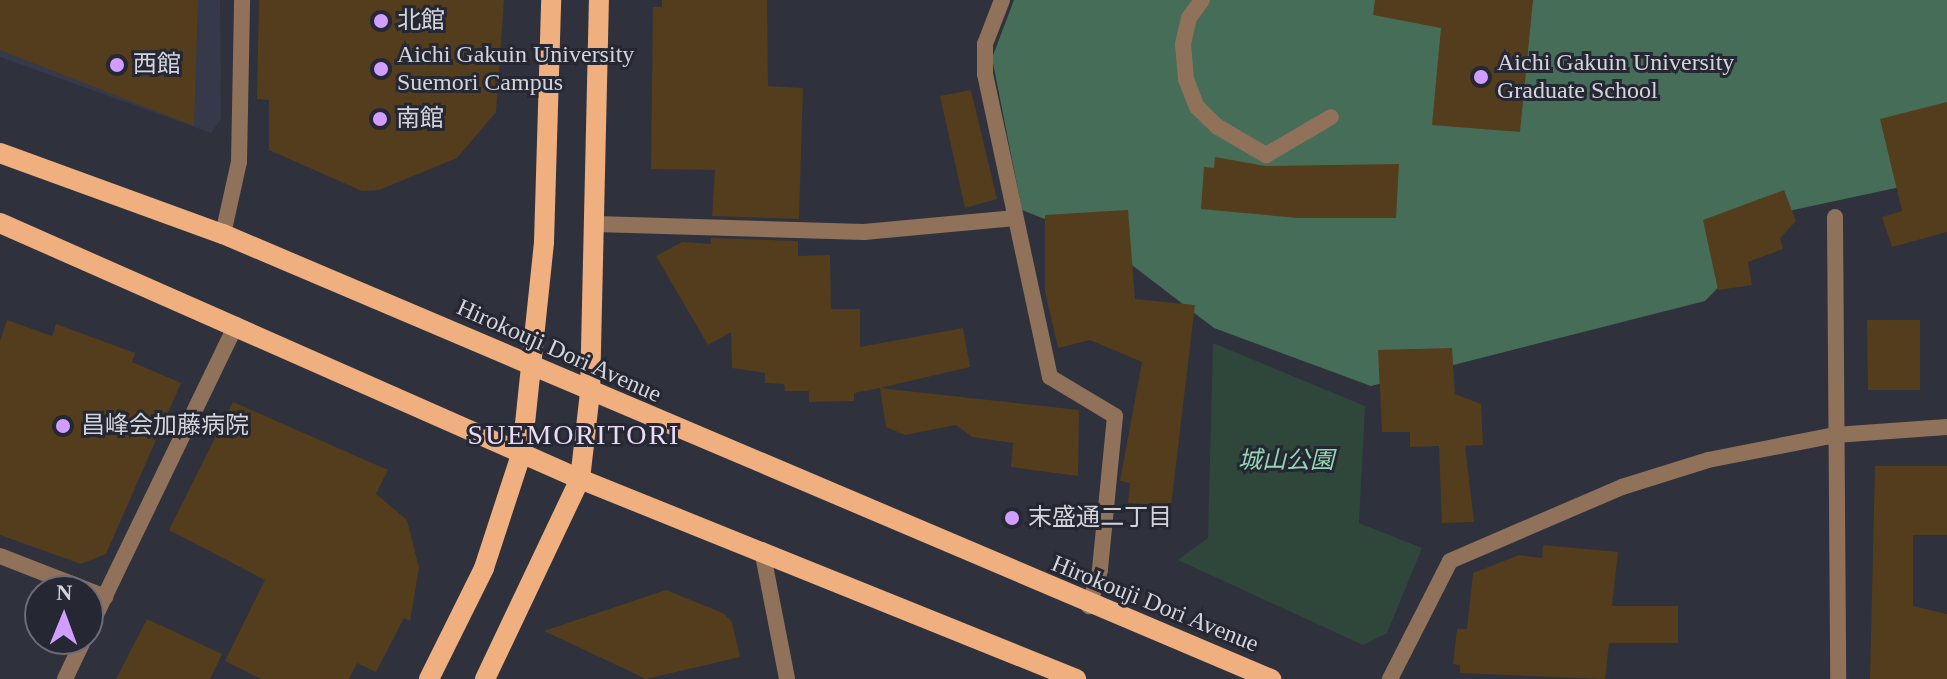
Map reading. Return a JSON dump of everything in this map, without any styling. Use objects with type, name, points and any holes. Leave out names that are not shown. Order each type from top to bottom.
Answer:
[{"type":"main road","points":[[429,679],[484,568],[522,452],[544,242],[551,0]]},
{"type":"main road","points":[[485,679],[580,479],[590,393],[599,0]]},
{"type":"main road","name":"Hirokouji Dori Avenue","points":[[0,153],[223,234],[1089,606],[1271,679]]},
{"type":"main road","points":[[0,223],[580,479],[1076,679]]},
{"type":"street","points":[[223,234],[239,162],[242,0]]},
{"type":"street","points":[[1002,0],[985,44],[985,74],[1050,377],[1115,416],[1100,570],[1089,606]]},
{"type":"street","points":[[1202,0],[1189,18],[1183,44],[1186,79],[1197,107],[1218,127],[1266,155],[1331,117]]},
{"type":"street","points":[[1835,217],[1838,679]]},
{"type":"street","points":[[596,224],[864,232],[1015,218]]},
{"type":"street","points":[[0,556],[105,597],[236,325]]},
{"type":"street","points":[[1390,679],[1450,561],[1622,487],[1708,460],[1835,435],[1947,427]]},
{"type":"street","points":[[762,550],[787,679]]},
{"type":"street","points":[[65,679],[76,655]]},
{"type":"shaded area","name":"西館","points":[[0,0],[220,0],[221,119],[211,133],[0,57]]},
{"type":"green space","points":[[1014,0],[1947,0],[1947,160],[1924,182],[1793,210],[1705,301],[1371,386],[1214,328],[1102,242],[1022,210],[992,58]]},
{"type":"green space","name":"城山公園","points":[[1213,343],[1365,406],[1359,523],[1422,548],[1387,633],[1363,645],[1178,560],[1208,538]]},
{"type":"building","name":"西館","points":[[0,0],[198,0],[194,126],[0,50]]},
{"type":"building","name":"Aichi Gakuin University Suemori Campus","points":[[259,0],[504,0],[496,112],[457,158],[379,190],[362,191],[269,150],[269,100],[257,99]]},
{"type":"building","points":[[662,0],[767,0],[768,86],[803,88],[799,219],[712,216],[715,170],[651,169],[653,7],[662,7]]},
{"type":"building","name":"Aichi Gakuin University Graduate School","points":[[1375,0],[1533,0],[1520,132],[1432,125],[1441,28],[1373,15]]},
{"type":"building","points":[[971,90],[997,199],[965,208],[940,96]]},
{"type":"building","points":[[1947,102],[1947,232],[1892,247],[1882,217],[1902,211],[1880,119]]},
{"type":"building","points":[[1215,157],[1265,166],[1399,164],[1396,218],[1298,218],[1201,209],[1204,167],[1214,168]]},
{"type":"building","points":[[1784,190],[1796,221],[1780,238],[1783,249],[1748,262],[1752,285],[1718,290],[1703,220]]},
{"type":"building","points":[[1128,210],[1135,299],[1195,305],[1171,506],[1128,503],[1130,483],[1120,481],[1142,362],[1090,340],[1058,348],[1045,291],[1045,215]]},
{"type":"building","points":[[711,238],[798,241],[798,256],[830,255],[831,309],[860,309],[860,347],[963,328],[970,367],[854,393],[854,401],[809,402],[809,391],[785,391],[784,384],[765,383],[765,373],[732,368],[731,332],[708,345],[656,256],[682,242],[711,244]]},
{"type":"building","points":[[7,320],[52,336],[56,324],[135,353],[132,362],[181,383],[106,554],[81,564],[0,535],[0,341]]},
{"type":"building","points":[[1867,320],[1920,320],[1920,390],[1868,390]]},
{"type":"building","points":[[1452,348],[1455,394],[1481,404],[1483,445],[1465,446],[1474,522],[1442,523],[1439,446],[1410,447],[1410,432],[1382,432],[1378,350]]},
{"type":"building","points":[[880,388],[1079,410],[1078,476],[1011,467],[1013,443],[972,437],[956,425],[905,435],[886,427]]},
{"type":"building","points":[[233,402],[388,470],[376,494],[407,520],[419,568],[410,621],[404,618],[376,672],[357,663],[349,679],[261,679],[225,661],[265,580],[169,530]]},
{"type":"building","points":[[1875,466],[1947,466],[1947,535],[1913,535],[1913,606],[1947,614],[1947,679],[1870,679]]},
{"type":"building","points":[[1543,545],[1618,552],[1612,606],[1678,606],[1678,643],[1609,643],[1605,679],[1460,673],[1460,665],[1453,664],[1457,629],[1467,629],[1473,573],[1519,555],[1542,558]]},
{"type":"building","points":[[666,590],[723,613],[732,622],[740,657],[646,679],[544,631]]},
{"type":"building","points":[[147,619],[222,654],[210,679],[116,679]]},
{"type":"place","name":"北館","points":[[381,21]]},
{"type":"place","name":"西館","points":[[117,65]]},
{"type":"place","name":"Aichi Gakuin University Suemori Campus","points":[[381,69]]},
{"type":"place","name":"Aichi Gakuin University Graduate School","points":[[1481,77]]},
{"type":"place","name":"南館","points":[[380,119]]},
{"type":"place","name":"昌峰会加藤病院","points":[[63,426]]},
{"type":"place","name":"末盛通二丁目","points":[[1012,518]]},
{"type":"district","name":"SUEMORITORI","points":[[574,435]]}]
